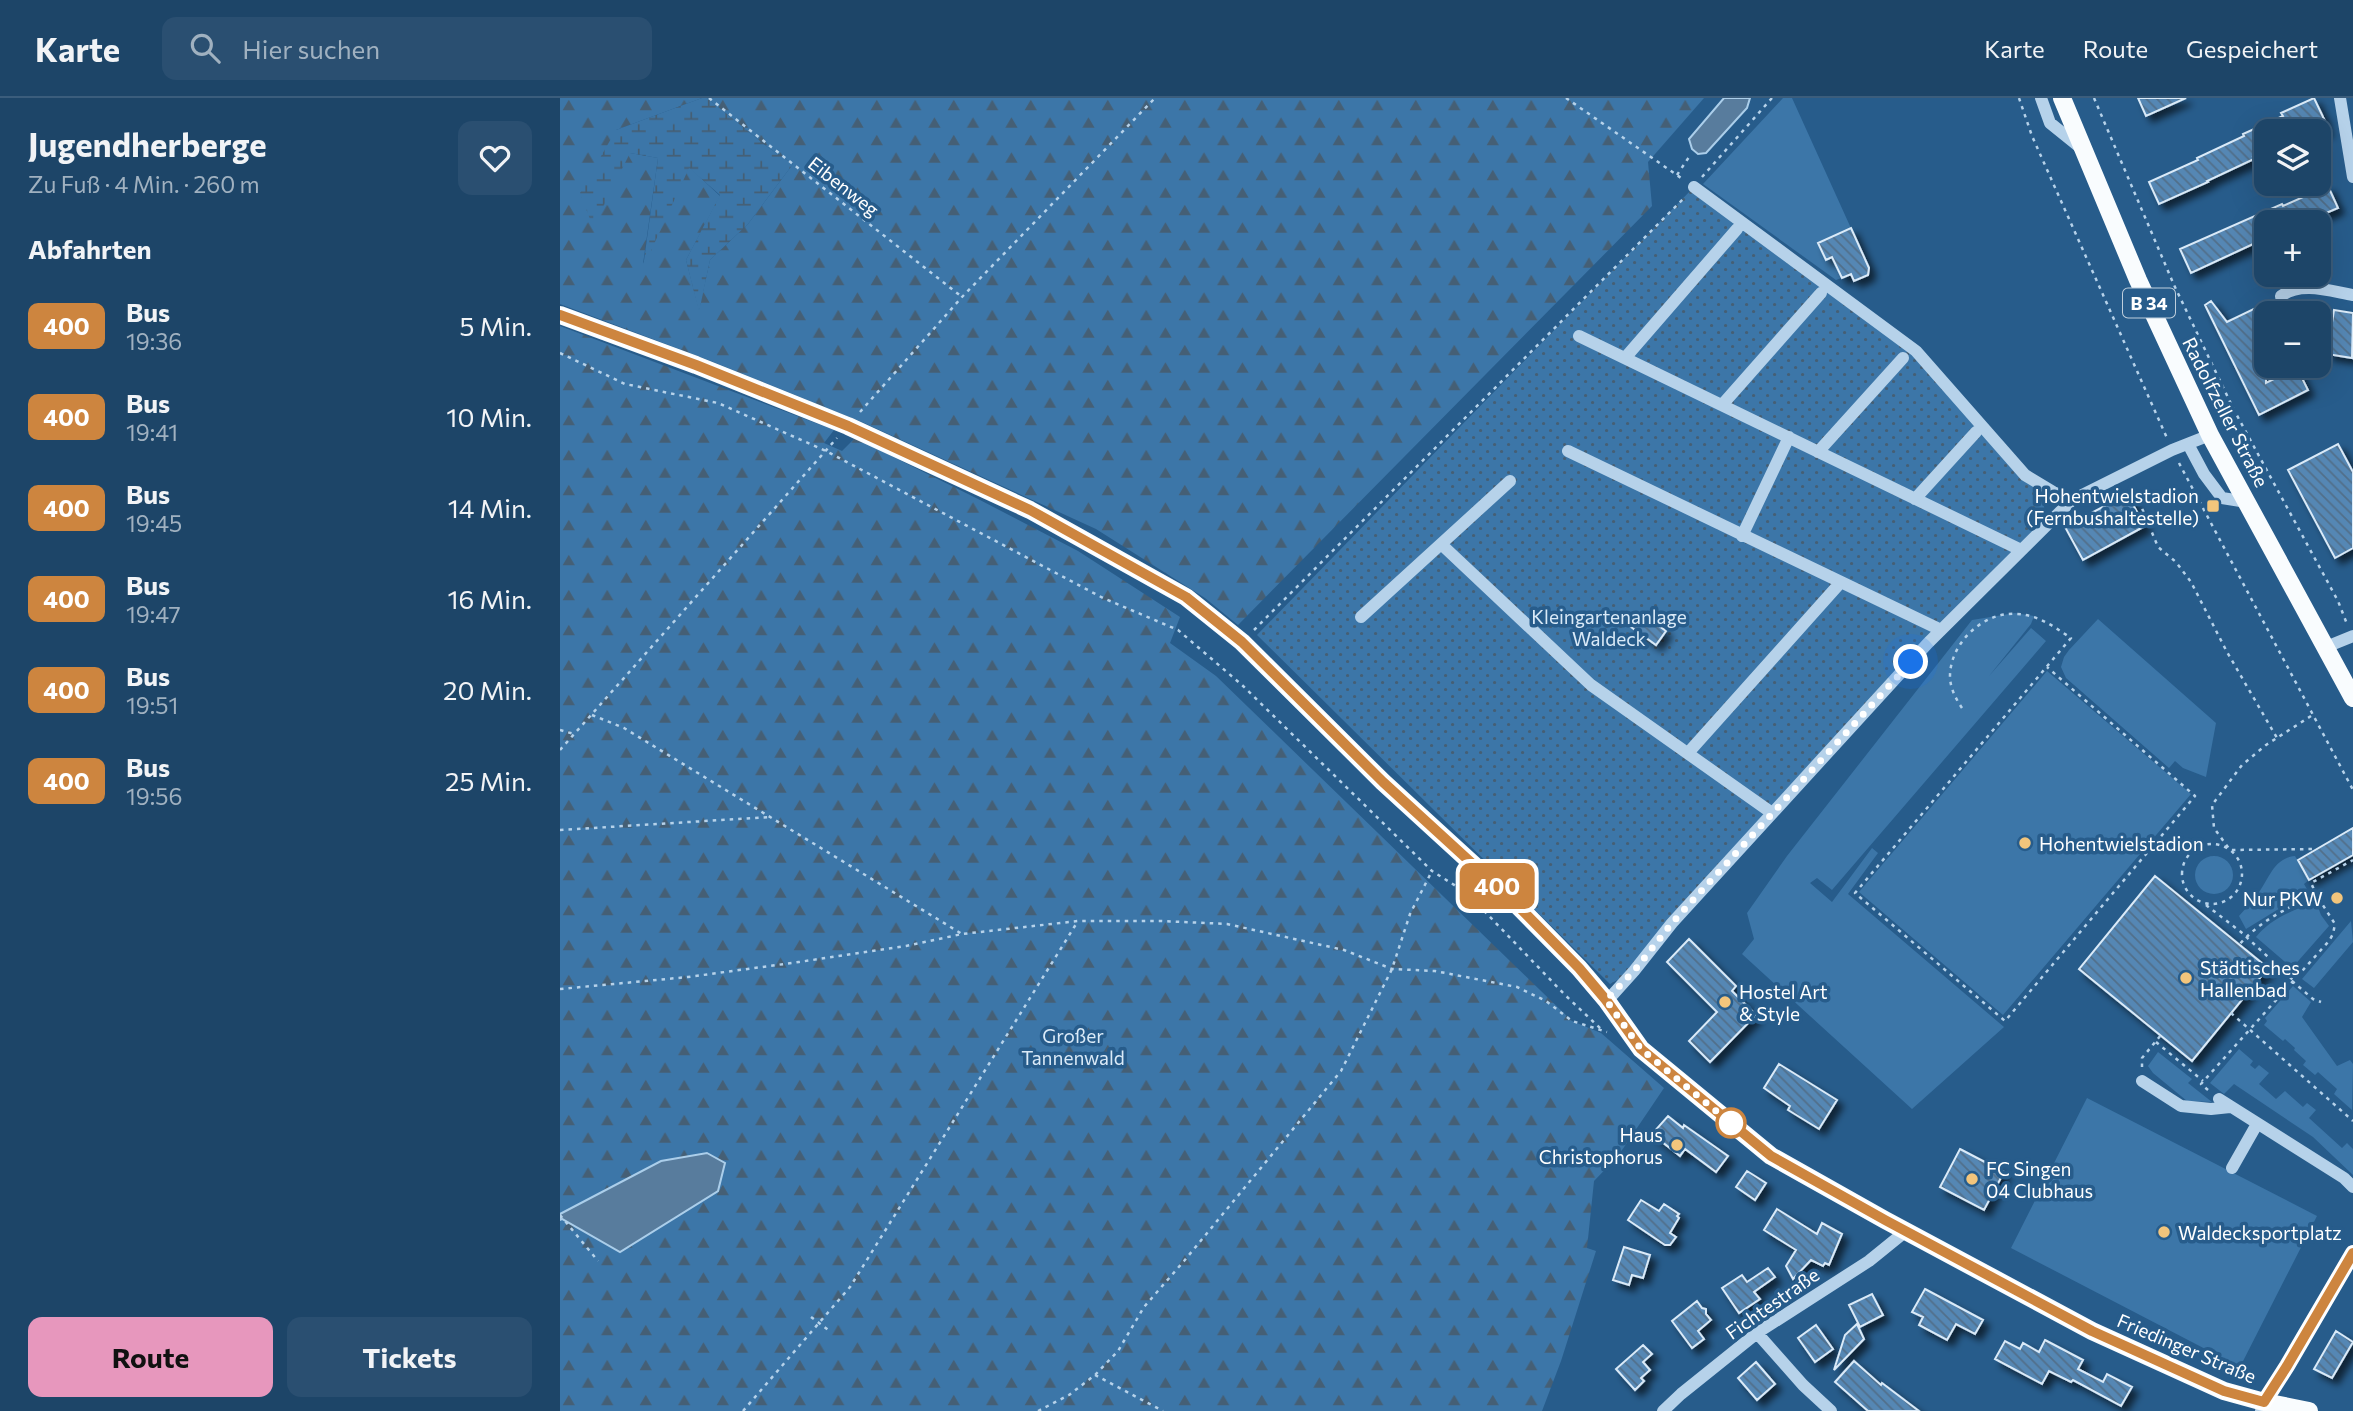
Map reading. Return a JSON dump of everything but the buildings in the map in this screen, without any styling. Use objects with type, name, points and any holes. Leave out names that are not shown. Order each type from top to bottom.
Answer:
[{"type":"main road","name":"Radolfzeller Straße","points":[[2062,98],[2138,280],[2210,435],[2351,689]]},
{"type":"main road","name":"Friedinger Straße","points":[[560,314],[848,426],[1030,510],[1186,597],[1242,642],[1383,782],[1512,900],[1579,968],[1641,1049],[1771,1156],[2092,1331],[2262,1407],[2309,1411]]},
{"type":"street","points":[[2041,98],[2050,123],[2083,149]]},
{"type":"street","points":[[2340,98],[2353,177]]},
{"type":"street","points":[[1694,187],[1916,351],[2025,475],[2053,492],[2072,499]]},
{"type":"street","points":[[1626,358],[1737,229]]},
{"type":"street","points":[[2282,301],[2281,296],[2289,289],[2311,288],[2353,295]]},
{"type":"street","points":[[1722,405],[1821,293]]},
{"type":"street","points":[[1578,336],[2021,550]]},
{"type":"street","points":[[1818,452],[1903,358]]},
{"type":"street","points":[[1915,499],[1976,432]]},
{"type":"street","points":[[1606,1000],[1634,971],[1672,923],[1941,630],[2072,499],[2172,450],[2210,435]]},
{"type":"street","points":[[1742,536],[1789,438]]},
{"type":"street","points":[[2188,443],[2204,474],[2222,498],[2247,502]]},
{"type":"street","points":[[1568,452],[1941,630]]},
{"type":"street","points":[[1360,617],[1510,481]]},
{"type":"street","points":[[1441,544],[1591,685],[1772,813]]},
{"type":"street","points":[[1688,753],[1841,582]]},
{"type":"street","points":[[2326,648],[2352,637]]},
{"type":"street","points":[[2142,1081],[2181,1106],[2211,1109],[2230,1107]]},
{"type":"street","points":[[2219,1099],[2344,1178],[2353,1187]]},
{"type":"street","points":[[2232,1168],[2257,1124]]},
{"type":"street","name":"Fichtestraße","points":[[1662,1411],[1758,1333],[1869,1261],[1906,1231]]},
{"type":"street","points":[[2262,1407],[2353,1253]]},
{"type":"street","points":[[1758,1333],[1803,1385],[1831,1411]]},
{"type":"path","name":"Eibenweg","points":[[709,98],[962,296]]},
{"type":"path","points":[[560,750],[962,296],[1154,98]]},
{"type":"path","points":[[1566,98],[1694,187]]},
{"type":"path","points":[[1242,642],[1694,187],[1772,98]]},
{"type":"path","points":[[2018,98],[2032,136],[2172,450],[2353,790]]},
{"type":"path","points":[[2094,98],[2174,285],[2234,410],[2338,601],[2352,637]]},
{"type":"path","points":[[1677,175],[1691,154]]},
{"type":"path","points":[[560,353],[625,384],[718,403],[826,451],[1103,598],[1178,630],[1242,685],[1432,871],[1467,893],[1564,995],[1601,1029]]},
{"type":"path","points":[[2139,501],[2158,547],[2176,562],[2191,582],[2232,662],[2277,738]]},
{"type":"path","points":[[1962,708],[1953,695],[1950,678],[1953,656],[1977,626],[1993,617],[2015,613],[2038,617],[2071,638],[1855,892],[2005,1021],[2195,796],[2047,667]]},
{"type":"path","points":[[591,715],[624,728],[962,934]]},
{"type":"path","points":[[2230,850],[2214,828],[2212,805],[2242,765],[2313,715]]},
{"type":"path","points":[[560,730],[574,734]]},
{"type":"path","points":[[560,830],[770,817]]},
{"type":"path","points":[[2204,904],[2225,902],[2234,896],[2240,887],[2242,867],[2238,857],[2221,845],[2202,846],[2194,850],[2183,865],[2184,884],[2188,892],[2246,937],[2313,999],[2321,1002]]},
{"type":"path","points":[[2230,850],[2317,849]]},
{"type":"path","points":[[2206,1087],[2201,1084],[2203,1081],[2333,934],[2335,924],[2311,883],[2353,859]]},
{"type":"path","points":[[1038,1411],[1069,1395],[1095,1375],[1118,1351],[1143,1307],[1341,1071],[1392,969],[1410,914],[1432,871]]},
{"type":"path","points":[[2239,945],[2271,917],[2289,906],[2317,896]]},
{"type":"path","points":[[560,989],[688,977],[799,962],[906,946],[962,934],[1077,921],[1162,920],[1227,924],[1344,950],[1392,969],[1435,971],[1517,987],[1546,1001],[1572,1021]]},
{"type":"path","points":[[744,1411],[850,1287],[1077,921]]},
{"type":"path","points":[[2231,1013],[2353,1121]]},
{"type":"path","points":[[2142,1081],[2142,1058],[2161,1035]]},
{"type":"path","points":[[2156,1042],[2203,1081]]},
{"type":"path","points":[[560,1215],[598,1261]]},
{"type":"path","points":[[811,1317],[831,1332]]},
{"type":"path","points":[[1095,1375],[1163,1411]]},
{"type":"green space","points":[[560,98],[702,98],[616,130],[630,153],[658,158],[643,264],[689,167],[720,196],[686,260],[699,310],[710,260],[748,224],[793,164],[766,146],[707,98],[1704,98],[1648,162],[1652,206],[1238,625],[1205,598],[1096,529],[862,422],[560,304]]},
{"type":"green space","points":[[707,98],[766,146],[793,164],[748,224],[710,260],[699,312],[686,260],[720,195],[689,168],[643,268],[658,158],[630,153],[593,227],[580,193],[616,130]]},
{"type":"green space","points":[[1783,98],[1792,98],[1869,268],[1836,280],[1703,184]]},
{"type":"green space","name":"Kleingartenanlage Waldeck","points":[[1694,187],[1916,351],[2042,494],[2047,525],[1634,971],[1610,984],[1257,635]]},
{"type":"green space","name":"Großer Tannenwald","points":[[560,326],[834,430],[824,443],[842,451],[855,438],[1078,551],[1180,617],[1170,643],[1216,676],[1572,1021],[1601,1033],[1664,1088],[1618,1156],[1594,1181],[1587,1248],[1596,1251],[1542,1411],[560,1411],[560,1220],[661,1161],[560,1214]]},
{"type":"green space","points":[[2015,613],[2034,616],[2031,624],[1989,676],[2031,628],[2046,641],[1832,890],[1817,878],[1810,883],[1832,902],[1872,848],[1878,853],[1848,894],[2004,1027],[1912,1109],[1742,954],[1754,939],[1747,913],[1787,856],[1972,620]]},
{"type":"green space","points":[[2098,619],[2216,723],[2206,777],[2183,768],[2175,761],[2169,768],[2066,678],[2061,667],[2064,657]]},
{"type":"green space","name":"Hohentwielstadion","points":[[2047,671],[2191,794],[2003,1015],[1859,892]]},
{"type":"green space","points":[[2214,856],[2228,861],[2233,875],[2228,889],[2214,894],[2200,889],[2195,875],[2200,861]]},
{"type":"green space","points":[[2295,856],[2309,880],[2304,884],[2308,891],[2246,929],[2239,916],[2257,895],[2276,865]]},
{"type":"green space","points":[[2316,902],[2329,926],[2292,968],[2256,937],[2291,911]]},
{"type":"green space","points":[[2351,921],[2353,942],[2314,988],[2302,979]]},
{"type":"green space","points":[[2293,986],[2311,1002],[2302,1017],[2337,1066],[2350,1060],[2353,1064],[2352,1110],[2334,1094],[2337,1089],[2318,1072],[2315,1075],[2303,1065],[2306,1061],[2295,1048],[2264,1025],[2267,1021],[2265,1018]]},
{"type":"green space","points":[[2239,1049],[2253,1061],[2250,1065],[2255,1069],[2259,1065],[2269,1073],[2259,1084],[2276,1099],[2285,1091],[2303,1107],[2307,1103],[2316,1110],[2309,1118],[2342,1148],[2347,1143],[2353,1149],[2353,1175],[2313,1137],[2234,1084],[2224,1094],[2210,1083]]},
{"type":"green space","points":[[2158,1052],[2192,1079],[2188,1083],[2212,1102],[2187,1101],[2153,1073],[2148,1066]]},
{"type":"green space","name":"Waldecksportplatz","points":[[2087,1098],[2317,1216],[2240,1367],[2011,1248]]},
{"type":"shaded area","points":[[1724,98],[1750,98],[1747,108],[1706,153],[1698,154],[1692,149],[1689,139]]},
{"type":"shaded area","points":[[707,1153],[725,1163],[718,1191],[620,1252],[560,1220],[560,1214],[661,1161]]},
{"type":"bus line","name":"400","points":[[560,315],[696,365],[848,426],[1030,510],[1186,597],[1242,642],[1383,782],[1512,900],[1579,968],[1641,1049],[1771,1156],[2092,1331],[2224,1391],[2264,1402],[2353,1253]]},
{"type":"place","name":"Hohentwielstadion (Fernbushaltestelle)","points":[[2213,506]]},
{"type":"place","name":"Hohentwielstadion","points":[[2025,843]]},
{"type":"place","name":"Nur PKW","points":[[2337,898]]},
{"type":"place","name":"Städtisches Hallenbad","points":[[2186,978]]},
{"type":"place","name":"Hostel Art & Style","points":[[1725,1002]]},
{"type":"place","name":"Haus Christophorus","points":[[1677,1145]]},
{"type":"place","name":"FC Singen 04 Clubhaus","points":[[1972,1179]]},
{"type":"place","name":"Waldecksportplatz","points":[[2164,1232]]},
{"type":"route","points":[[1731,1123],[1733,1125],[1641,1049],[1606,1000],[1634,971],[1672,923],[1911,662]]}]
